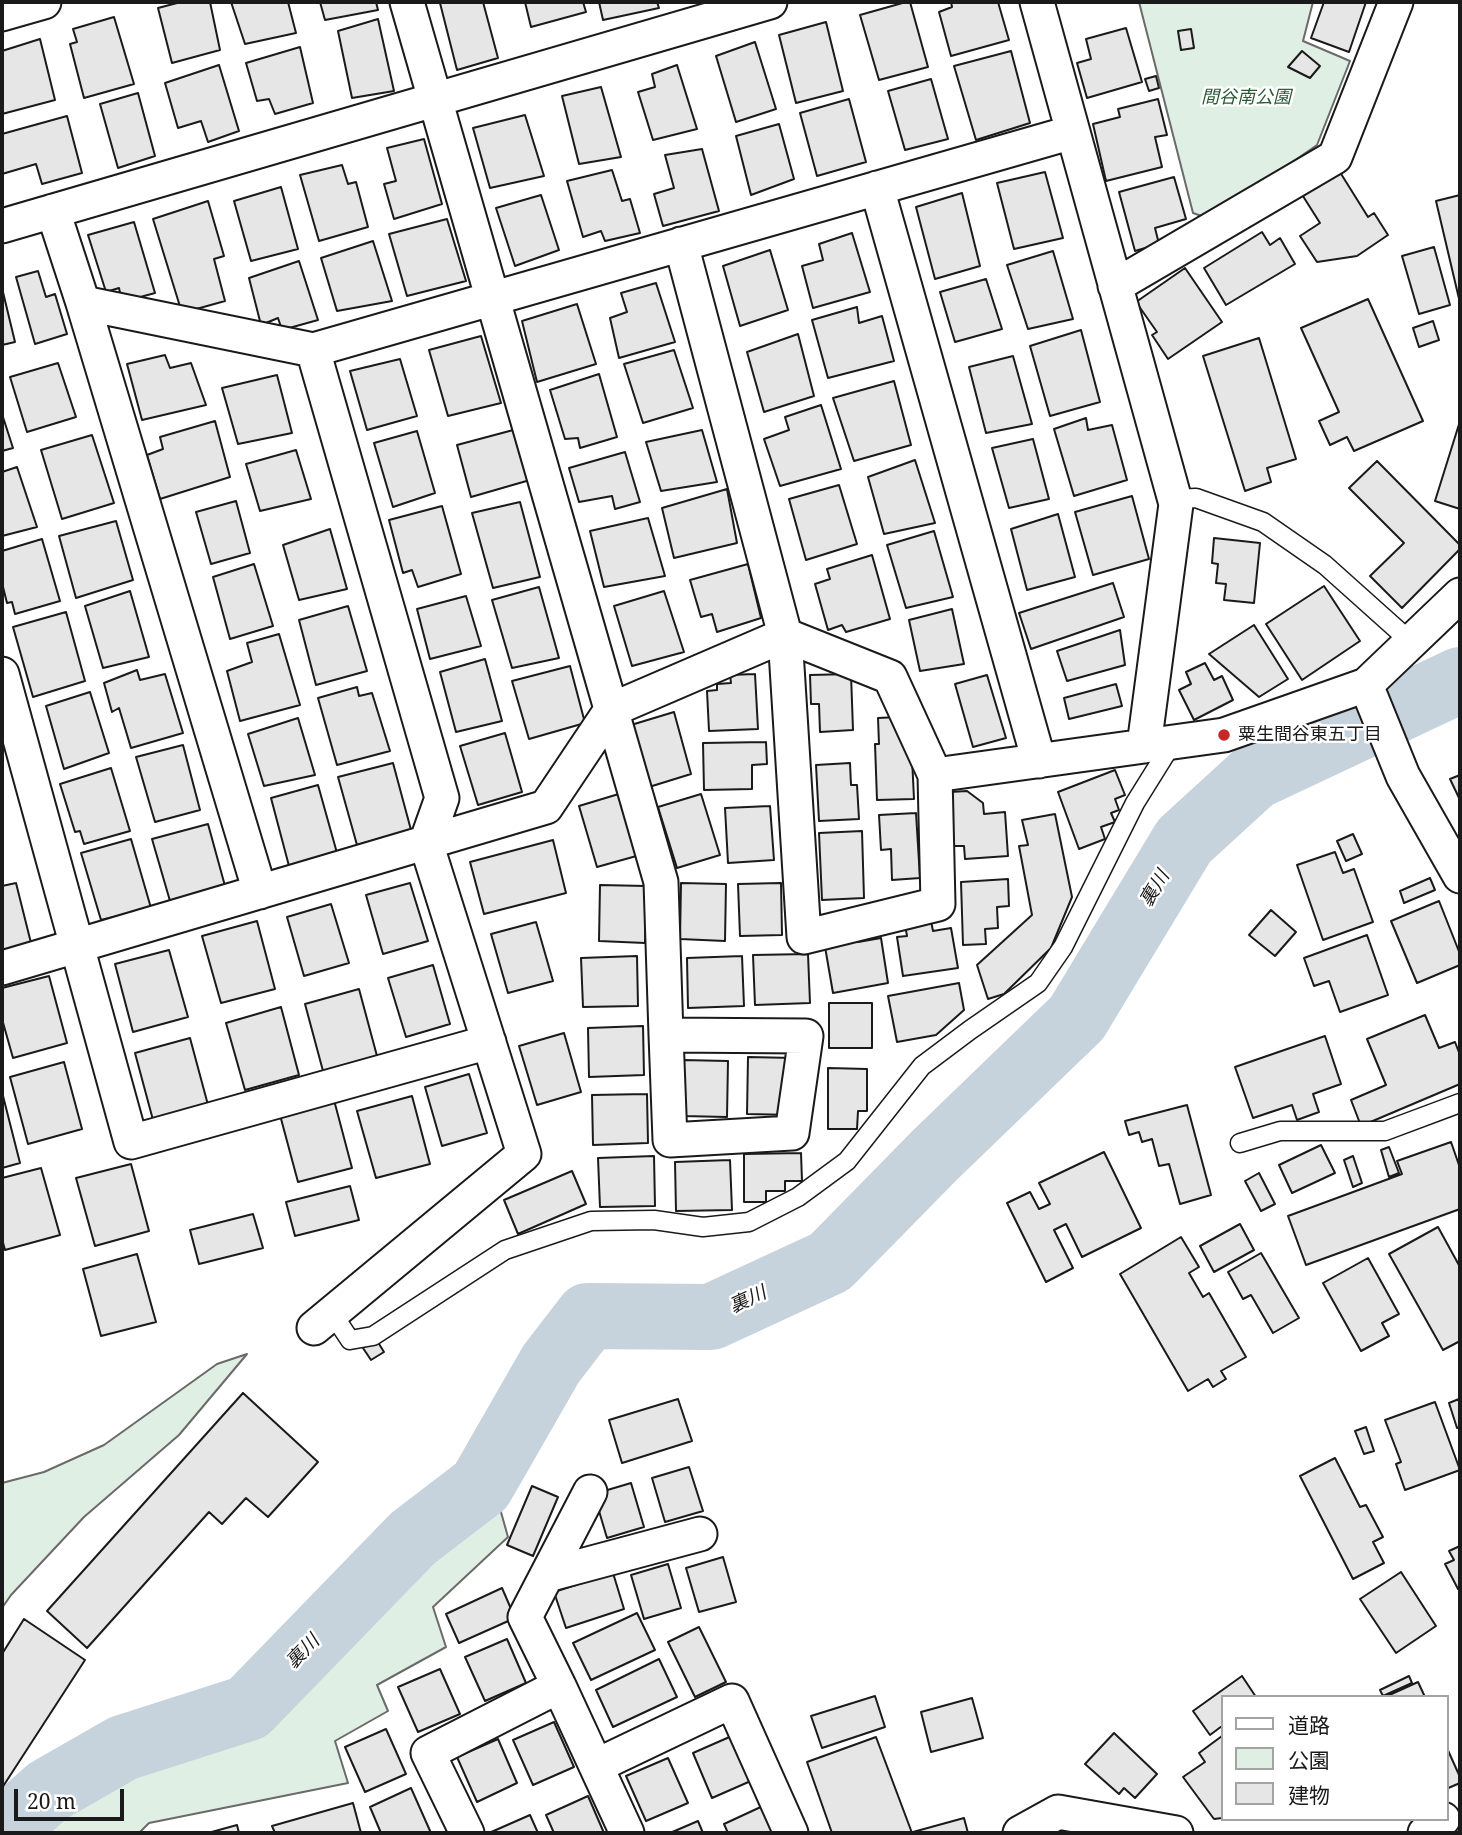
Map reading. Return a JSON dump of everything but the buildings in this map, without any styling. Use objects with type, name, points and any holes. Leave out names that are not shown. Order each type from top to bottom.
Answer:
[{"type":"street","points":[[2,13],[44,2]]},
{"type":"street","points":[[407,2],[661,882],[666,1035],[670,1140],[792,1133],[806,1036],[666,1035]]},
{"type":"street","points":[[2,226],[770,2]]},
{"type":"street","points":[[1037,2],[1176,504],[1158,744]]},
{"type":"street","points":[[1115,286],[1335,156],[1396,2]]},
{"type":"street","points":[[83,303],[313,350],[1073,132]]},
{"type":"street","points":[[877,188],[1039,761]]},
{"type":"street","points":[[53,211],[260,892]]},
{"type":"street","points":[[2,968],[546,807],[611,710],[785,635],[890,677],[935,775],[938,904],[804,937],[785,635],[681,244]]},
{"type":"street","points":[[313,350],[442,798],[426,842],[524,1154],[323,1320]]},
{"type":"street","points":[[935,775],[1224,735],[1366,684],[1460,595]]},
{"type":"street","points":[[2,674],[8,716],[77,946],[131,1142],[489,1042]]},
{"type":"street","points":[[1366,684],[1403,776],[1460,876]]},
{"type":"street","points":[[590,1492],[525,1617],[627,1833]]},
{"type":"street","points":[[547,1575],[700,1534]]},
{"type":"street","points":[[467,1833],[428,1752],[559,1686]]},
{"type":"street","points":[[596,1766],[732,1701],[791,1833]]},
{"type":"street","points":[[1020,1833],[1058,1812],[1175,1833]]},
{"type":"street","points":[[1425,1833],[1441,1821]]},
{"type":"lane","points":[[1174,499],[1196,498],[1263,522],[1325,565],[1410,642]]},
{"type":"lane","points":[[323,1320],[350,1340],[373,1336],[505,1250],[591,1221],[654,1220],[703,1227],[749,1222],[798,1197],[847,1161],[922,1066],[1038,983],[1063,947],[1135,803],[1158,744]]},
{"type":"lane","points":[[1240,1143],[1280,1131],[1385,1131],[1460,1103]]},
{"type":"green space","name":"間谷南公園","points":[[1139,2],[1313,2],[1303,41],[1350,61],[1317,145],[1210,219],[1193,213]]},
{"type":"green space","points":[[247,1354],[179,1435],[84,1517],[2,1608],[2,1483],[44,1472],[104,1445],[217,1364]]},
{"type":"green space","points":[[497,1498],[508,1537],[433,1607],[446,1647],[377,1685],[388,1711],[335,1741],[348,1783],[149,1823],[139,1833],[17,1833],[54,1800],[136,1763],[253,1718],[312,1671],[407,1565]]},
{"type":"waterway","name":"裏川","points":[[2,1832],[48,1791],[123,1748],[248,1708],[413,1538],[481,1486],[551,1364],[588,1316],[711,1317],[830,1262],[935,1155],[1077,1018],[1184,841],[1254,777],[1460,680]]},
{"type":"place","name":"粟生間谷東五丁目","points":[[1224,735]]}]
